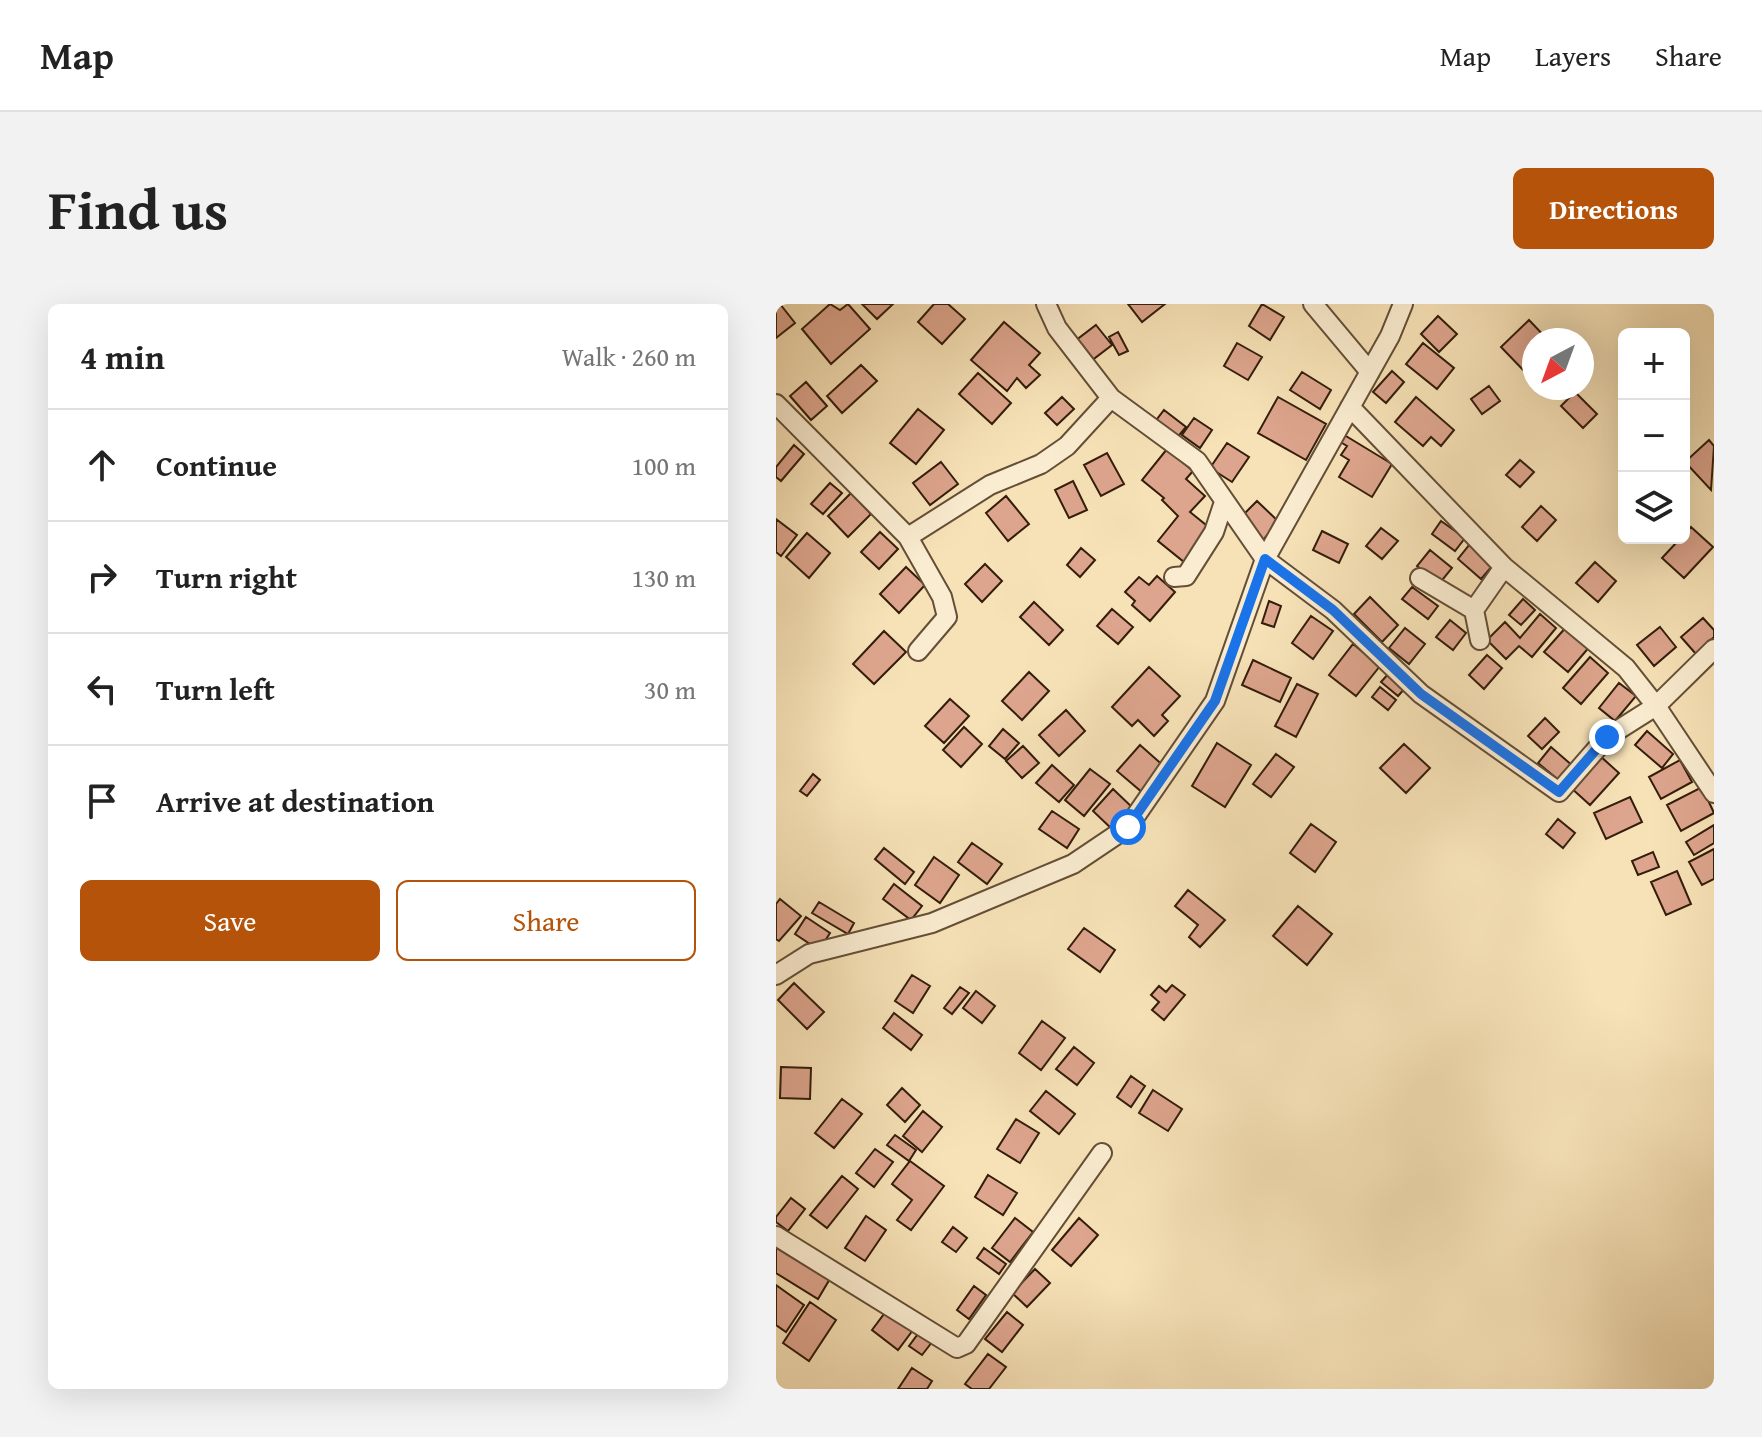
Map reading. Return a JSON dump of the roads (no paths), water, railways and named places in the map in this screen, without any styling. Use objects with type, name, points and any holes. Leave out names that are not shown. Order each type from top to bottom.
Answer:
[{"type":"street","points":[[1046,304],[1057,328],[1111,398],[1197,461],[1265,559],[1333,610],[1421,694],[1559,792],[1607,737],[1656,706],[1714,649]]},
{"type":"street","points":[[1313,304],[1370,372]]},
{"type":"street","points":[[776,975],[809,954],[932,923],[1073,864],[1128,827],[1215,701],[1265,559],[1370,372],[1403,304]]},
{"type":"street","points":[[908,537],[990,485],[1041,464],[1067,446],[1111,398]]},
{"type":"street","points":[[776,404],[908,537],[942,597],[947,617],[918,651]]},
{"type":"street","points":[[1350,407],[1504,567],[1626,668],[1656,706],[1714,793]]},
{"type":"street","points":[[1174,577],[1186,576],[1214,532],[1224,502]]},
{"type":"street","points":[[1480,640],[1474,610],[1504,567]]},
{"type":"street","points":[[1420,578],[1474,610]]},
{"type":"street","points":[[776,1236],[957,1348],[966,1344],[1102,1153]]}]
